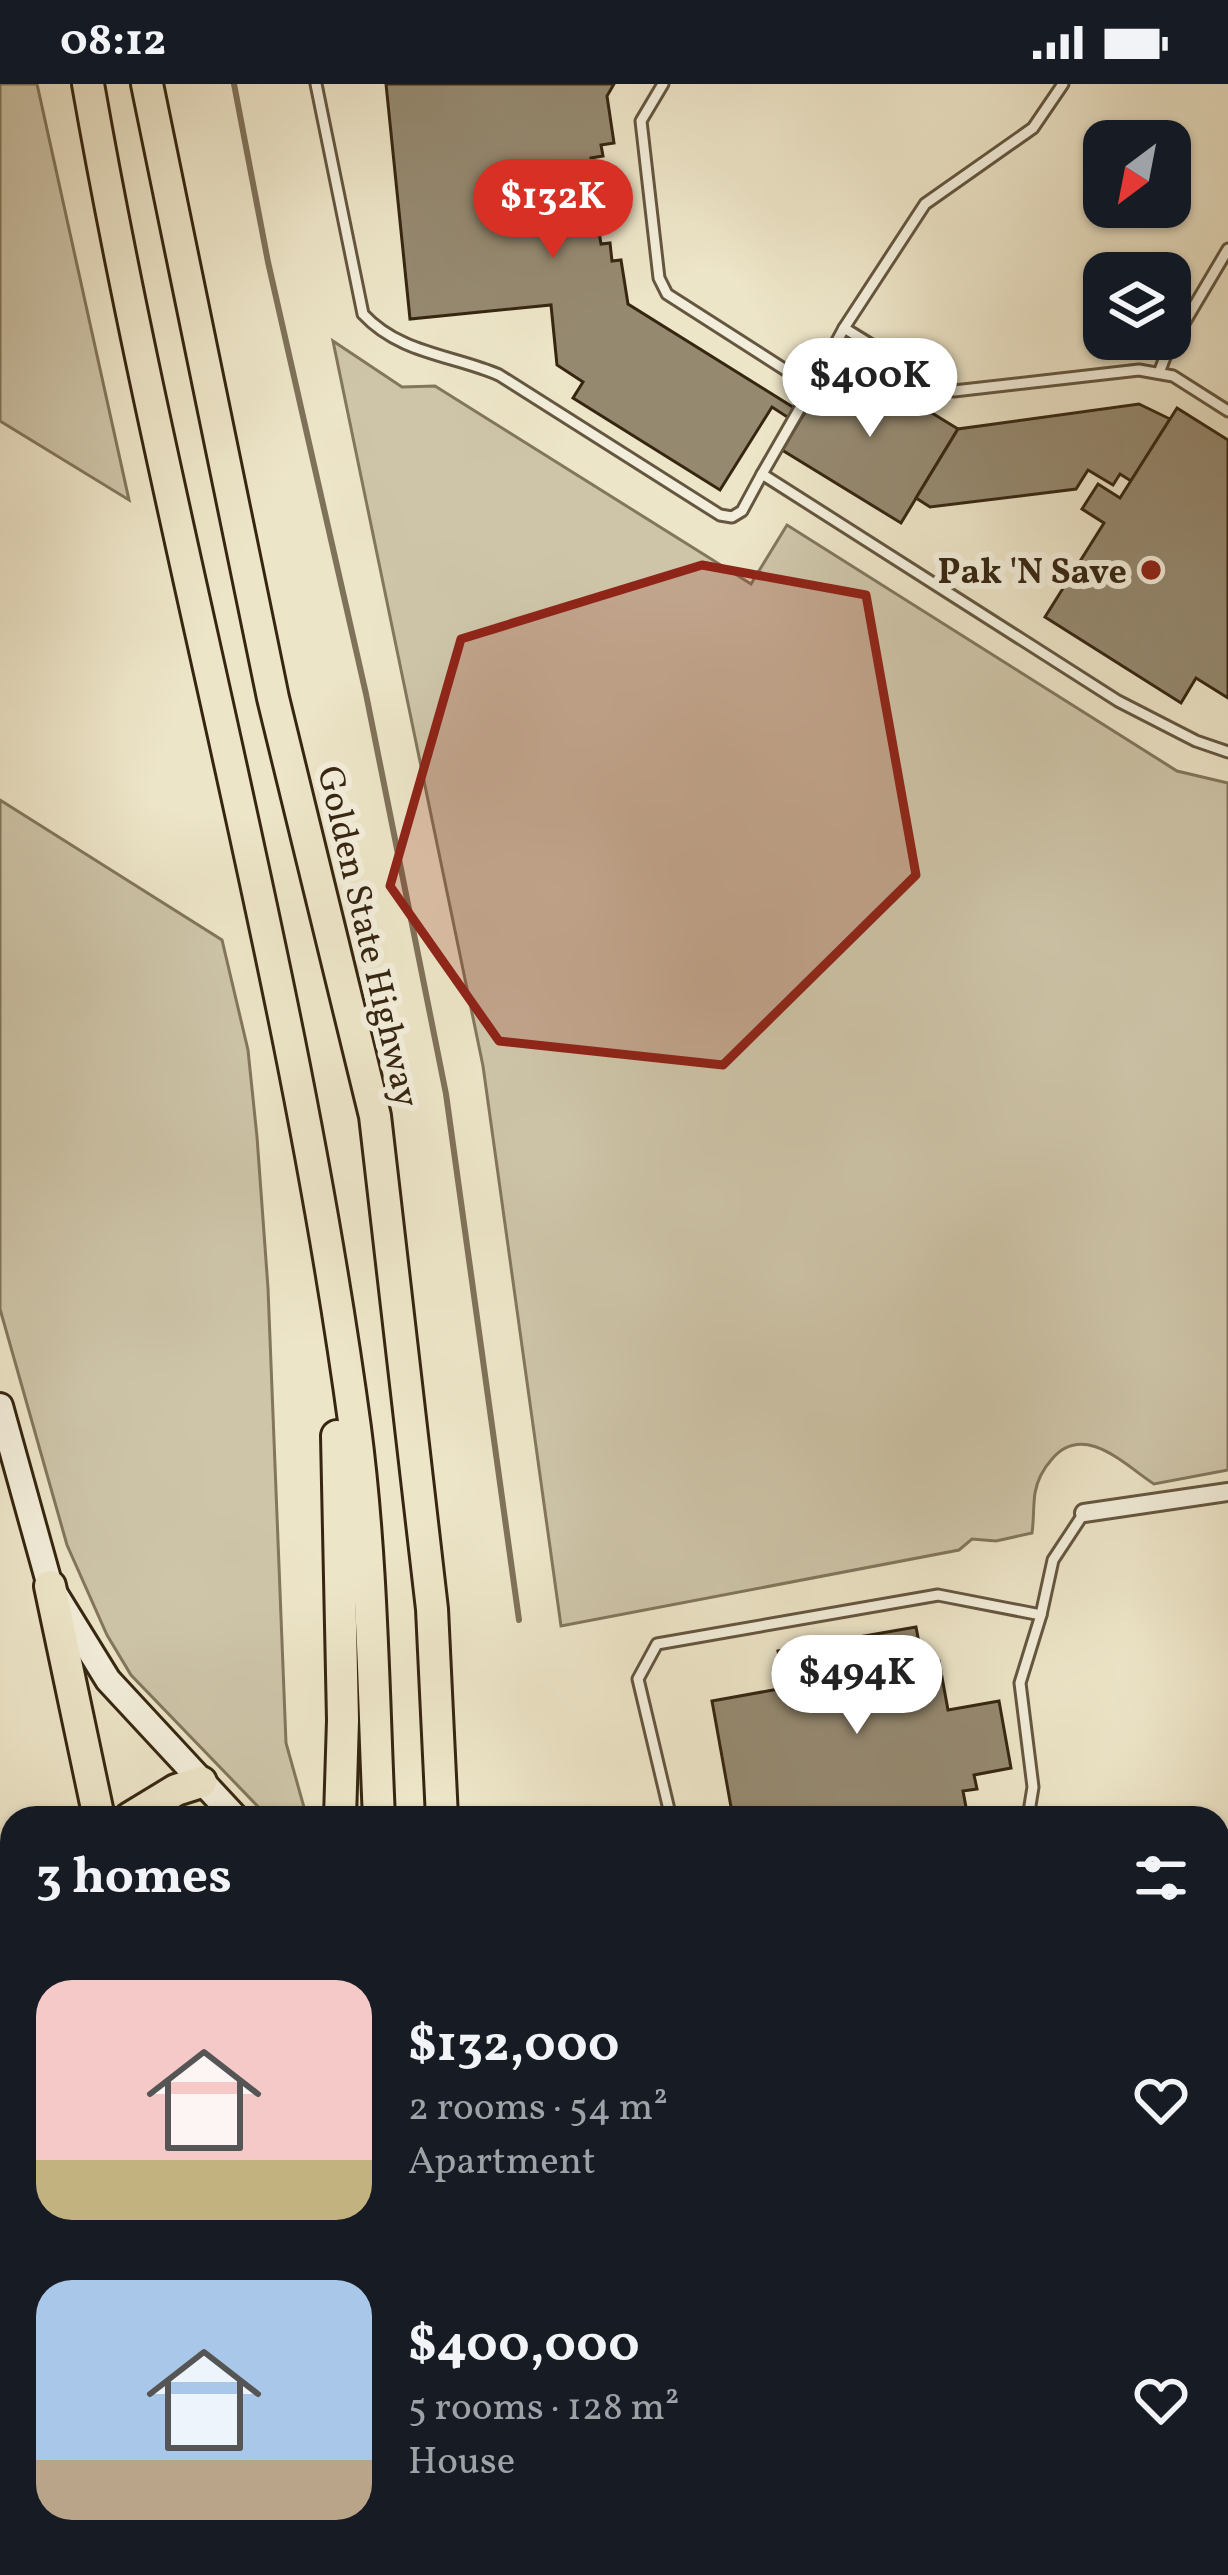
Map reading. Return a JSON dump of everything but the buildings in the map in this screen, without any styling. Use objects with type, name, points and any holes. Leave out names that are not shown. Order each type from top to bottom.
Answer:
[{"type":"highway","points":[[88,84],[112,225],[236,788],[334,1286],[361,1496],[378,1806]]},
{"type":"highway","name":"Golden State Highway","points":[[147,84],[273,698],[375,1116],[432,1610],[441,1806]]},
{"type":"highway","points":[[334,1286],[343,1720],[340,1806]]},
{"type":"highway","points":[[50,1586],[96,1806]]},
{"type":"highway","points":[[150,1806],[201,1782]]},
{"type":"main road","points":[[0,1406],[50,1586],[108,1680],[224,1806]]},
{"type":"street","points":[[1084,1513],[1228,1492]]},
{"type":"lane","points":[[316,84],[363,314],[372,324],[429,356],[468,362],[499,376],[720,515],[732,518],[742,511],[844,328],[925,204],[1033,128],[1063,84]]},
{"type":"lane","points":[[663,84],[641,121],[659,278],[667,294],[812,387]]},
{"type":"lane","points":[[1159,373],[1228,249]]},
{"type":"lane","points":[[844,328],[954,391],[1139,370],[1173,376],[1228,411]]},
{"type":"lane","points":[[762,474],[1118,701],[1228,752]]},
{"type":"lane","points":[[1030,1806],[1033,1787],[1020,1683],[1053,1560],[1084,1513]]},
{"type":"lane","points":[[668,1806],[638,1679],[657,1644],[938,1595],[1041,1615]]},
{"type":"highlighted area","points":[[702,565],[866,595],[916,875],[723,1065],[499,1041],[390,886],[461,639]]},
{"type":"shaded area","points":[[0,84],[37,84],[129,500],[0,421]]},
{"type":"shaded area","points":[[333,341],[402,387],[435,386],[751,584],[787,525],[1177,771],[1228,783],[1228,1470],[1154,1484],[1118,1458],[1078,1444],[1064,1448],[1041,1475],[1032,1533],[996,1541],[972,1539],[959,1550],[561,1626],[483,1066]]},
{"type":"shaded area","points":[[0,800],[222,940],[248,1050],[257,1137],[268,1288],[286,1743],[304,1806],[257,1806],[131,1675],[107,1635],[67,1545],[0,1309]]},
{"type":"waterway","points":[[234,84],[268,262],[366,694],[446,1094],[519,1620]]},
{"type":"place","name":"Pak 'N Save","points":[[1151,570]]}]
